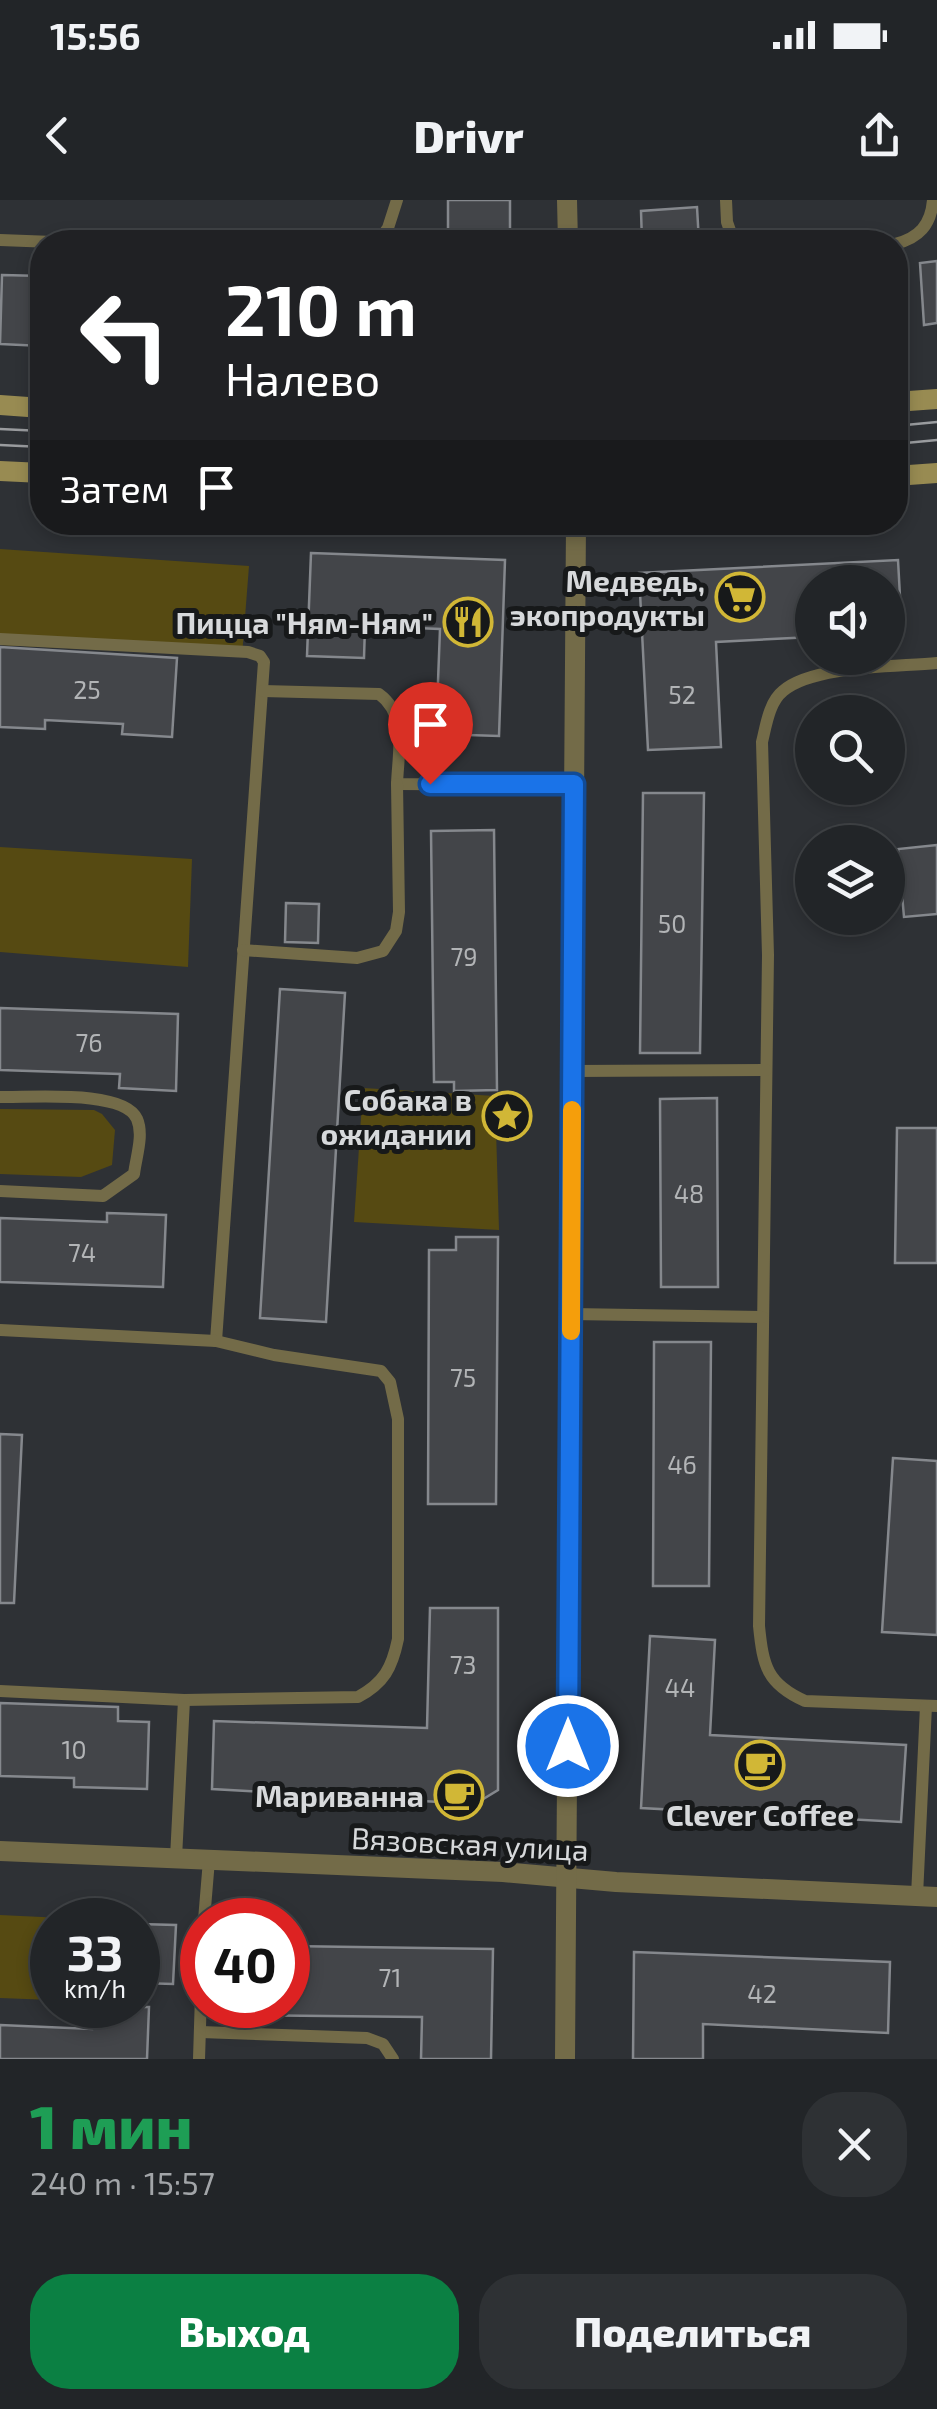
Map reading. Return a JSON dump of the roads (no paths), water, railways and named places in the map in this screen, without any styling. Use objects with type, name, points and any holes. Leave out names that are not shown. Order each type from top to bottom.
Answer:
[{"type":"main road","points":[[908,401],[937,398]]},
{"type":"main road","points":[[0,405],[30,407]]},
{"type":"main road","points":[[0,471],[30,472]]},
{"type":"main road","points":[[908,475],[937,473]]},
{"type":"street","points":[[568,200],[568,230]]},
{"type":"street","points":[[565,2059],[576,535]]},
{"type":"street","name":"Вязовская улица","points":[[0,1850],[927,1896]]},
{"type":"lane","points":[[387,230],[397,200]]},
{"type":"lane","points":[[726,200],[730,230]]},
{"type":"lane","points":[[908,239],[918,235],[930,220],[933,200]]},
{"type":"lane","points":[[0,240],[30,241]]},
{"type":"lane","points":[[0,639],[248,652],[264,662],[216,1341]]},
{"type":"lane","points":[[927,1896],[932,1706],[806,1702],[786,1692],[771,1678],[759,1626],[768,955],[762,742],[769,714],[780,693],[816,675],[937,663]]},
{"type":"lane","points":[[243,950],[357,958],[383,951],[396,931],[399,912],[399,722],[395,708],[379,694],[263,691]]},
{"type":"lane","points":[[397,784],[574,784]]},
{"type":"lane","points":[[572,1071],[766,1070]]},
{"type":"lane","points":[[0,1097],[100,1099],[122,1104],[133,1111],[140,1137],[134,1174],[103,1196],[0,1191]]},
{"type":"lane","points":[[571,1314],[762,1317]]},
{"type":"lane","points":[[0,1330],[216,1341],[274,1355],[365,1366],[382,1371],[390,1382],[398,1419],[398,1639],[392,1667],[378,1687],[358,1698],[184,1700],[0,1691]]},
{"type":"lane","points":[[176,1858],[184,1700]]},
{"type":"lane","points":[[206,1898],[209,1860]]},
{"type":"lane","points":[[199,2059],[201,2028]]},
{"type":"lane","points":[[201,2032],[367,2038],[382,2044],[393,2059]]},
{"type":"tram line","points":[[908,425],[937,422]]},
{"type":"tram line","points":[[0,429],[30,430]]},
{"type":"tram line","points":[[908,443],[937,440]]},
{"type":"tram line","points":[[0,445],[30,446]]},
{"type":"place","name":"Медведь, экопродукты","points":[[740,597]]},
{"type":"place","name":"Пицца \"Ням-Ням\"","points":[[468,622]]},
{"type":"place","name":"Собака в ожидании","points":[[507,1116]]},
{"type":"place","name":"Clever Coffee","points":[[760,1765]]},
{"type":"place","name":"Мариванна","points":[[459,1795]]}]
